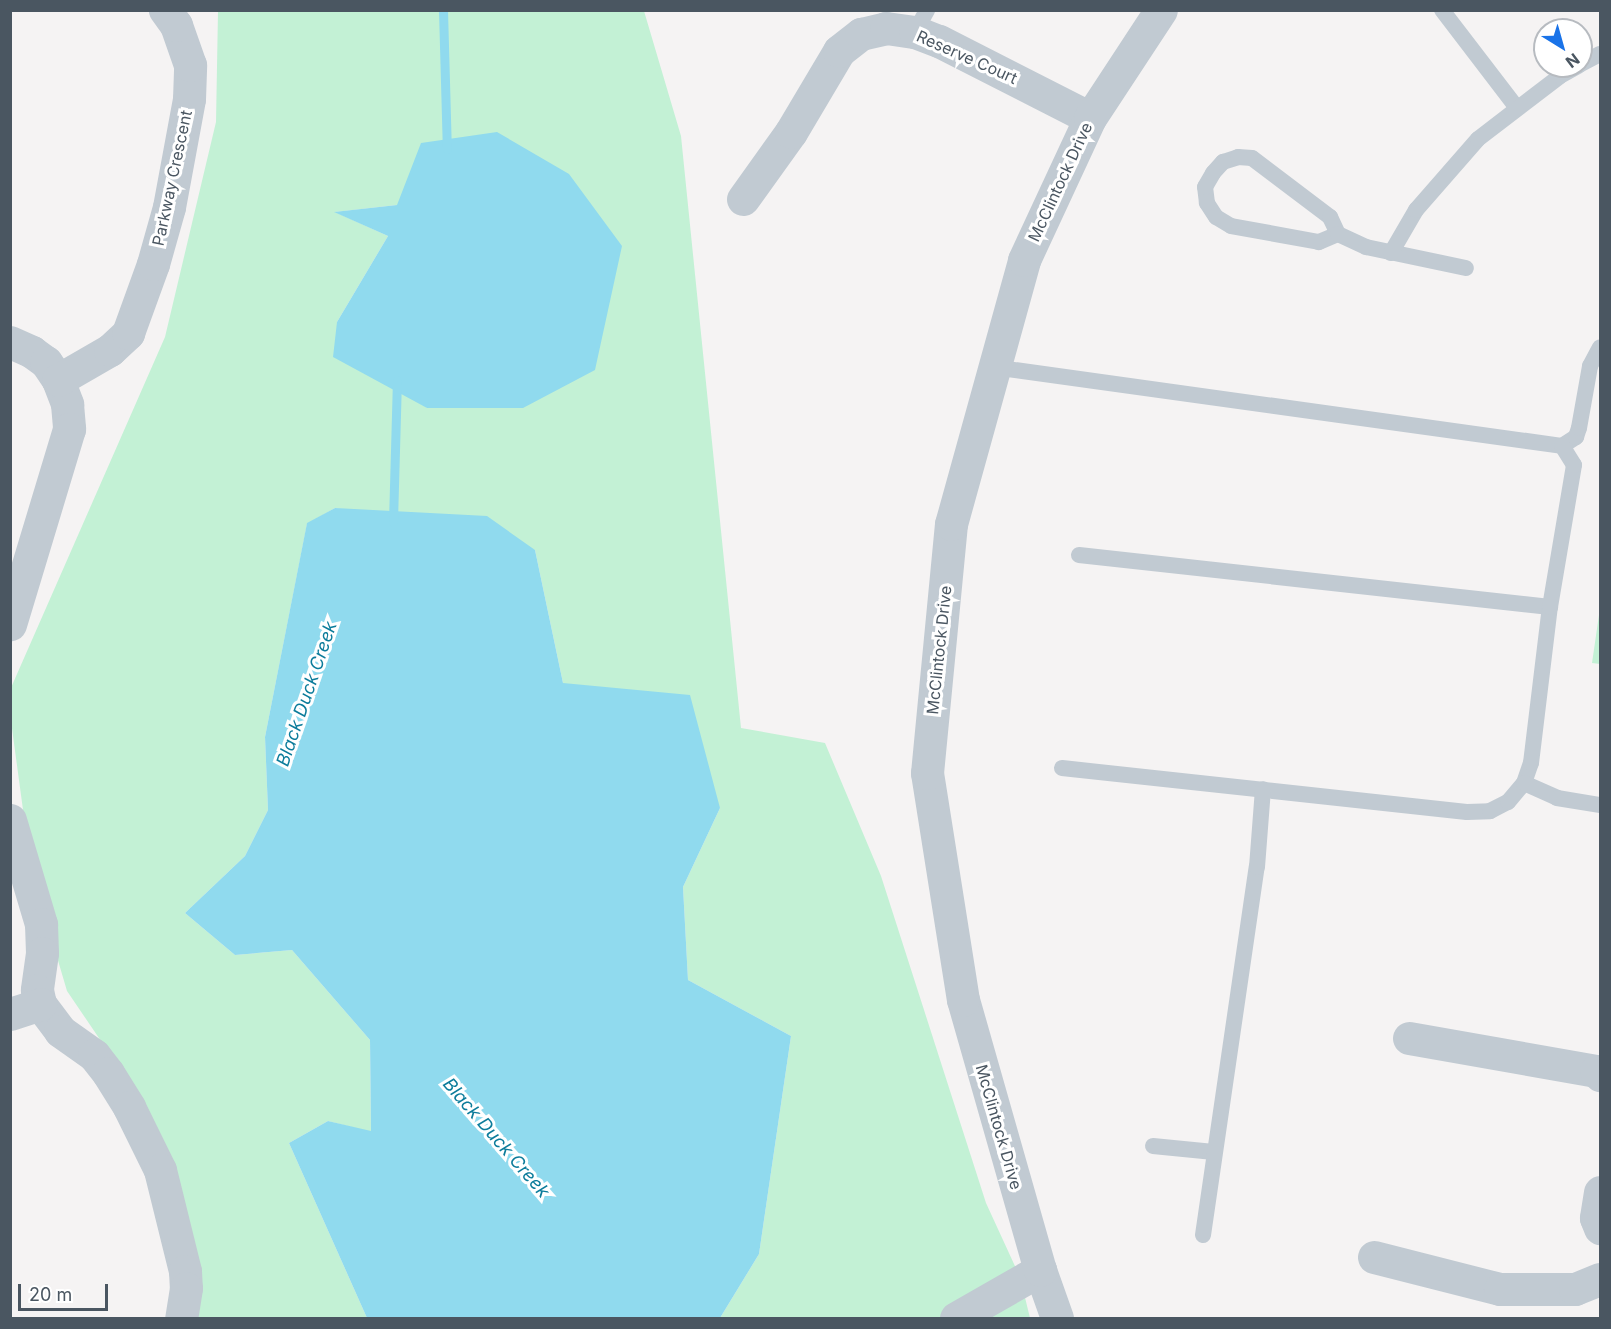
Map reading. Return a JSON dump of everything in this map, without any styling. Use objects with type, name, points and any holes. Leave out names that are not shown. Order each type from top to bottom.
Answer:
[{"type":"street","name":"Parkway Crescent","points":[[58,380],[110,350],[128,333],[153,264],[169,207],[189,99],[190,65],[176,25],[165,10]]},
{"type":"street","name":"McClintock Drive","points":[[1057,1318],[1040,1270],[963,1000],[927,772],[951,524],[1024,260],[1090,118],[1161,10]]},
{"type":"street","name":"Reserve Court","points":[[743,199],[791,132],[839,51],[861,34],[886,28],[921,21],[939,41],[1004,72],[1090,118]]},
{"type":"street","points":[[10,342],[39,357],[58,380],[67,404],[69,429],[10,624]]},
{"type":"street","points":[[10,820],[41,924],[42,953],[37,990],[25,1009],[93,1055],[108,1073],[129,1107],[160,1170],[185,1271],[186,1288],[181,1318]]},
{"type":"street","points":[[1409,1038],[1596,1071],[1600,1075]]},
{"type":"street","points":[[1600,1192],[1596,1218],[1600,1228]]},
{"type":"street","points":[[1374,1257],[1500,1289],[1575,1289],[1600,1279]]},
{"type":"street","points":[[956,1318],[1040,1270]]},
{"type":"lane","points":[[1442,10],[1517,108]]},
{"type":"lane","points":[[1391,253],[1416,210],[1445,174],[1478,139],[1557,78]]},
{"type":"lane","points":[[1338,234],[1319,242],[1232,226],[1216,217],[1211,210],[1207,203],[1205,187],[1223,162],[1238,157],[1252,158],[1330,216],[1338,234],[1366,247],[1466,268]]},
{"type":"lane","points":[[993,367],[1562,446],[1576,437],[1590,366],[1600,347]]},
{"type":"lane","points":[[1062,768],[1467,812],[1490,810],[1508,802],[1524,783],[1531,764],[1550,607],[1574,465],[1562,446]]},
{"type":"lane","points":[[1079,555],[1550,607]]},
{"type":"lane","points":[[1524,783],[1557,798],[1600,805]]},
{"type":"lane","points":[[1203,1235],[1257,867],[1263,789]]},
{"type":"lane","points":[[1153,1146],[1214,1152]]},
{"type":"green space","points":[[218,11],[644,11],[681,136],[741,728],[825,743],[881,876],[986,1203],[1020,1277],[1030,1318],[720,1318],[759,1254],[791,1036],[688,980],[683,887],[720,808],[563,683],[535,550],[335,508],[307,524],[265,737],[268,810],[245,856],[185,913],[235,955],[292,950],[370,1040],[371,1132],[328,1121],[289,1143],[367,1318],[184,1318],[139,1097],[67,991],[31,869],[11,721],[10,690],[165,337],[216,122]],"holes":[[[397,205],[427,408],[337,322],[388,236],[335,212]]]},
{"type":"green space","points":[[1600,608],[1600,664],[1592,663]]},
{"type":"water","points":[[497,132],[569,174],[622,246],[595,370],[523,408],[427,408],[333,357],[337,322],[388,236],[334,212],[397,205],[421,143]]},
{"type":"water","points":[[335,508],[487,516],[535,550],[563,683],[690,695],[720,808],[683,887],[688,980],[791,1036],[759,1254],[720,1318],[367,1318],[289,1143],[328,1121],[371,1131],[370,1040],[292,950],[235,955],[185,913],[245,856],[268,810],[265,737],[307,523]]},
{"type":"waterway","name":"Black Duck Creek","points":[[443,10],[447,149]]},
{"type":"waterway","name":"Black Duck Creek","points":[[393,522],[397,380]]}]
